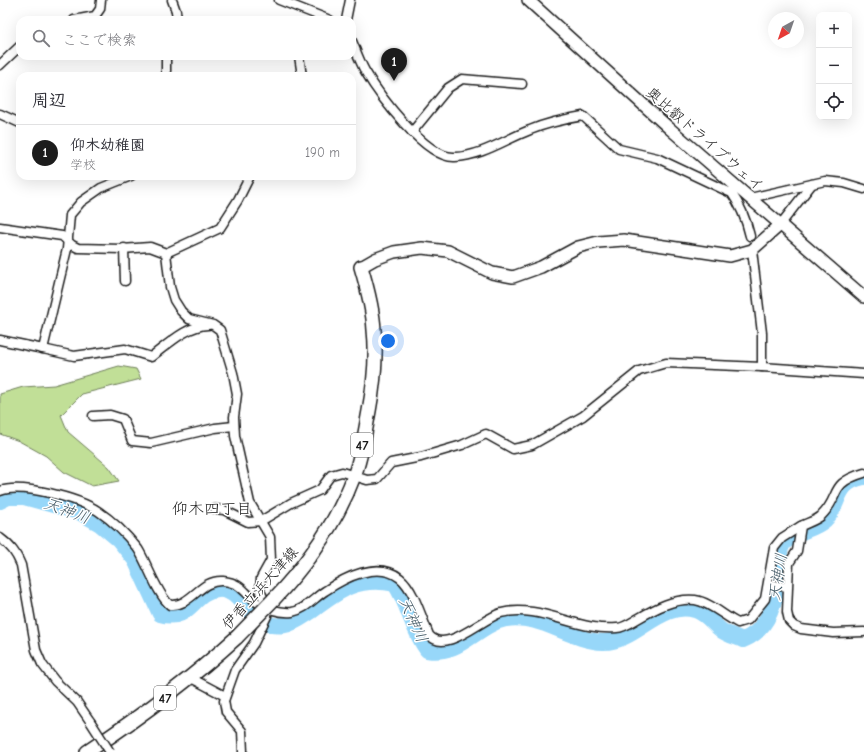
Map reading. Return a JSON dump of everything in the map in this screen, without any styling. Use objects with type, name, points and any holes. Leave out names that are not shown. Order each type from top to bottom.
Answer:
[{"type":"main road","name":"伊香立浜大津線","points":[[87,752],[122,729],[191,678],[270,608],[311,556],[333,520],[355,476],[373,392],[375,364],[374,329],[361,267]]},
{"type":"street","points":[[98,16],[101,0]]},
{"type":"street","points":[[172,0],[177,16]]},
{"type":"street","points":[[280,0],[318,16]]},
{"type":"street","points":[[347,16],[350,0]]},
{"type":"street","name":"奥比叡ドライブウェイ","points":[[528,0],[735,190],[750,198],[864,297]]},
{"type":"street","points":[[0,65],[16,50]]},
{"type":"street","points":[[356,50],[365,71],[380,93],[412,132],[429,148],[442,155],[455,157],[491,148],[529,130],[562,120],[583,116],[619,149],[657,158],[735,190],[750,236]]},
{"type":"street","points":[[166,60],[166,72]]},
{"type":"street","points":[[300,60],[301,72]]},
{"type":"street","points":[[412,132],[448,88],[462,79],[522,84]]},
{"type":"street","points":[[0,114],[16,121]]},
{"type":"street","points":[[43,349],[68,240],[70,215],[81,202],[101,188],[121,180]]},
{"type":"street","points":[[0,227],[62,236],[78,248],[150,247],[166,253],[220,228],[238,200],[248,180]]},
{"type":"street","points":[[750,198],[825,181],[844,183],[864,189]]},
{"type":"street","points":[[361,267],[375,259],[394,252],[422,248],[448,251],[492,273],[513,277],[541,267],[568,252],[598,242],[624,240],[691,249],[721,256],[739,255],[752,250],[780,225],[812,184]]},
{"type":"street","points":[[124,248],[125,280]]},
{"type":"street","points":[[752,250],[762,333],[762,367]]},
{"type":"street","points":[[166,253],[170,287],[174,300],[181,311],[189,318],[213,325],[220,330],[233,373],[237,394],[234,426],[250,503],[270,537],[271,560],[261,578],[260,591],[270,608]]},
{"type":"street","points":[[0,340],[74,356],[125,349],[151,357],[191,330],[202,325],[213,325]]},
{"type":"street","points":[[215,509],[224,510],[248,522],[261,521],[291,502],[320,490],[331,475],[342,472],[367,480],[377,479],[392,463],[421,457],[462,445],[486,434],[513,449],[532,445],[582,416],[639,371],[666,363],[762,367],[864,374]]},
{"type":"street","points":[[93,416],[110,415],[123,419],[132,441],[151,443],[215,428],[234,426]]},
{"type":"street","points":[[0,491],[17,489],[36,491],[74,500],[98,511],[124,533],[138,549],[163,598],[170,605],[179,605],[205,584],[221,581],[234,583],[241,587],[256,602],[270,608],[280,612],[294,612],[306,606],[347,577],[365,572],[378,571],[391,573],[401,578],[410,592],[429,635],[434,641],[440,642],[462,635],[499,614],[510,611],[542,614],[585,626],[619,628],[654,609],[671,602],[697,600],[738,623],[748,620],[757,611],[772,585],[774,548],[782,538],[801,526],[821,517],[838,487],[845,481],[864,473]]},
{"type":"street","points":[[801,526],[797,551],[789,562],[785,587],[789,621],[794,626],[801,629],[833,633],[864,632]]},
{"type":"street","points":[[0,538],[15,552],[21,565],[36,650],[42,664],[55,681],[77,702],[110,752]]},
{"type":"street","points":[[772,585],[785,587]]},
{"type":"street","points":[[243,752],[242,731],[226,712],[225,696],[235,670],[254,643],[270,608]]},
{"type":"street","points":[[191,678],[225,696]]},
{"type":"green space","points":[[119,366],[136,369],[141,379],[82,394],[61,415],[68,432],[109,467],[119,481],[92,486],[64,472],[46,456],[19,441],[0,434],[0,394],[23,387],[54,385]]},
{"type":"waterway","name":"天神川","points":[[0,501],[8,497],[24,497],[79,512],[100,524],[118,539],[135,560],[160,614],[171,616],[179,614],[185,611],[202,596],[209,592],[218,590],[227,591],[234,595],[263,622],[273,625],[285,625],[299,620],[341,591],[350,587],[360,583],[382,582],[395,584],[427,650],[439,651],[449,649],[495,622],[506,619],[519,618],[531,620],[579,637],[603,642],[615,641],[637,630],[659,616],[670,611],[682,609],[695,610],[699,612],[706,616],[723,632],[743,640],[753,635],[771,612],[776,592],[779,554],[783,544],[792,536],[815,527],[825,520],[847,484],[864,477]]},
{"type":"place","name":"仰木幼稚園","points":[[394,81]]},
{"type":"district","name":"仰木四丁目","points":[[212,509]]}]
